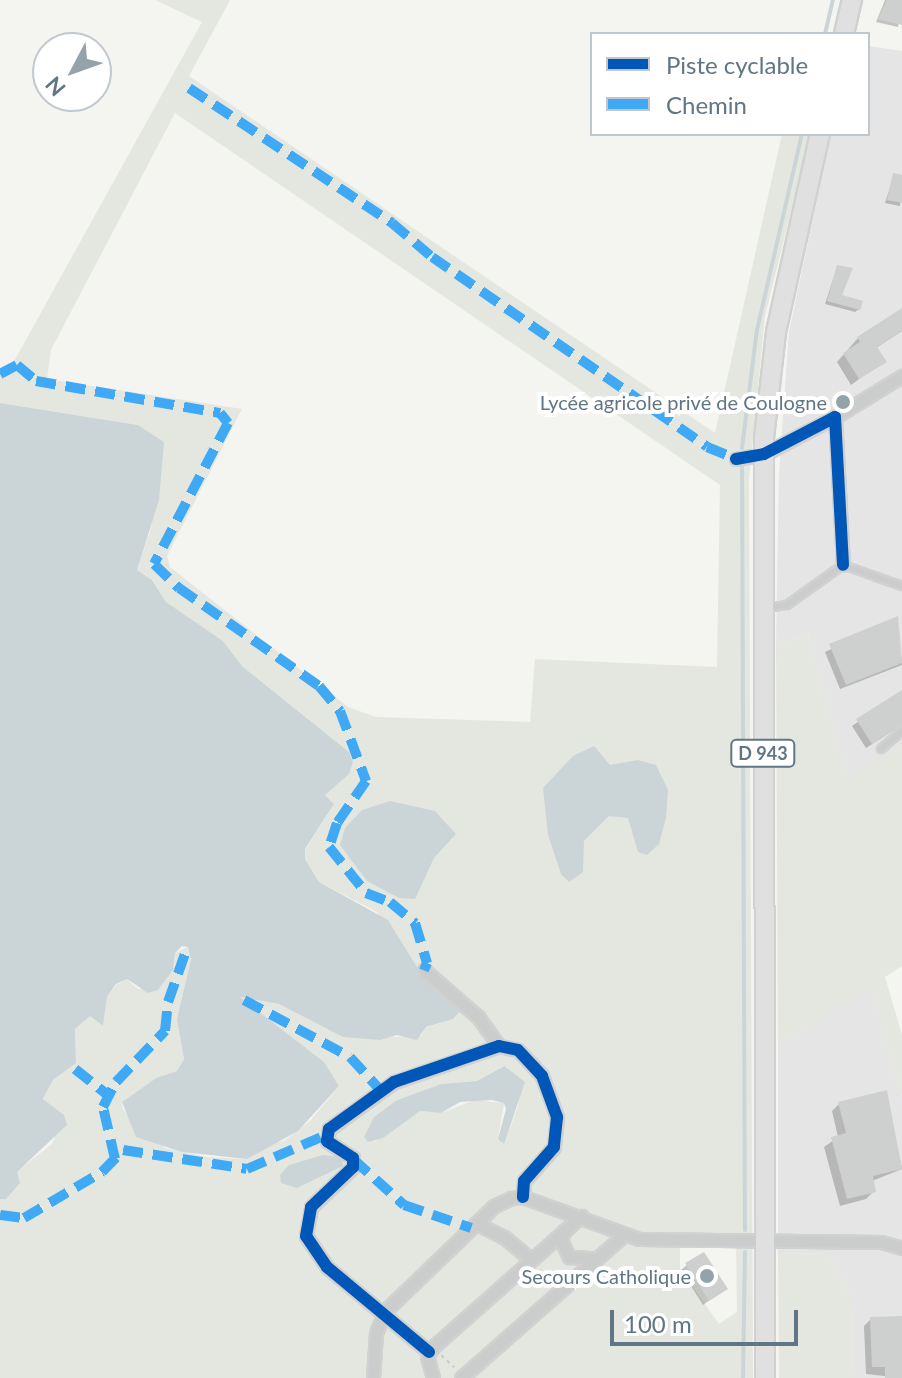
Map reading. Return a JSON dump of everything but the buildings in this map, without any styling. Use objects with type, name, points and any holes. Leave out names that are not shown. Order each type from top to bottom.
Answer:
[{"type":"main road","points":[[844,32],[852,0]]},
{"type":"main road","name":"D 943","points":[[765,1378],[764,454],[776,332],[820,136]]},
{"type":"street","points":[[736,459],[764,454],[835,417],[902,376]]},
{"type":"street","points":[[835,417],[843,565]]},
{"type":"street","points":[[424,970],[478,1017],[499,1046]]},
{"type":"street","points":[[373,1378],[376,1333],[385,1311],[524,1181],[554,1147],[557,1117],[553,1097],[533,1060],[518,1050],[499,1046],[394,1082],[326,1135],[353,1158],[353,1167],[311,1207],[306,1236],[327,1267],[385,1311],[431,1350]]},
{"type":"street","points":[[523,1197],[524,1181]]},
{"type":"street","points":[[494,1206],[523,1197],[639,1239],[881,1242],[902,1248]]},
{"type":"street","points":[[433,1378],[427,1367],[431,1350],[581,1216]]},
{"type":"street","points":[[476,1223],[504,1237],[531,1260]]},
{"type":"street","points":[[564,1231],[561,1240],[569,1257],[586,1259],[599,1253]]},
{"type":"street","points":[[462,1377],[599,1253],[625,1234]]},
{"type":"lane","points":[[763,607],[787,605],[843,565],[902,586]]},
{"type":"lane","points":[[881,749],[902,731]]},
{"type":"path","points":[[531,1260],[558,1289]]},
{"type":"path","points":[[431,1350],[462,1377]]},
{"type":"shaded area","points":[[155,0],[230,0],[189,76],[715,433],[782,136],[810,136],[765,316],[749,479],[753,1378],[0,1378],[0,1199],[6,1199],[16,1172],[52,1144],[64,1115],[43,1100],[53,1080],[76,1063],[75,1029],[90,1016],[103,1026],[107,997],[116,985],[127,979],[138,989],[158,990],[173,970],[175,953],[188,947],[191,960],[178,1019],[184,1059],[177,1071],[156,1078],[122,1102],[123,1110],[165,1148],[207,1157],[247,1159],[267,1144],[284,1141],[310,1121],[339,1086],[324,1062],[240,997],[279,1004],[356,1038],[421,1036],[425,1028],[452,1019],[377,912],[319,882],[305,859],[305,850],[334,804],[325,795],[349,752],[242,666],[223,641],[166,602],[152,580],[137,570],[152,525],[138,425],[0,403],[0,374],[7,374],[202,22]],"holes":[[[175,113],[720,485],[717,667],[535,659],[530,722],[376,717],[348,707],[170,567],[167,556],[242,409],[47,379],[51,350]],[[503,1066],[519,1102],[510,1129],[498,1139],[504,1103],[475,1100],[441,1113],[420,1111],[374,1142],[386,1109],[397,1100],[441,1084],[477,1081]],[[680,1247],[736,1247],[737,1312],[719,1324],[680,1269]]]},
{"type":"shaded area","name":"Lycée agricole privé de Coulogne","points":[[870,46],[902,51],[902,745],[848,781],[808,634],[776,645],[779,473],[789,332],[831,136],[870,136]]},
{"type":"shaded area","points":[[0,403],[138,425],[164,442],[159,500],[137,570],[152,580],[166,602],[223,641],[242,666],[349,752],[353,762],[349,774],[325,795],[334,804],[305,849],[305,859],[319,882],[388,920],[423,977],[460,1011],[453,1019],[426,1027],[417,1040],[397,1035],[380,1040],[343,1037],[279,1004],[240,997],[324,1062],[339,1086],[298,1131],[247,1159],[182,1152],[136,1137],[122,1102],[156,1078],[177,1071],[184,1059],[177,1019],[191,960],[188,947],[182,946],[175,953],[173,970],[158,990],[148,993],[127,979],[116,984],[107,997],[103,1026],[90,1016],[75,1029],[76,1063],[53,1080],[43,1099],[64,1115],[67,1125],[17,1172],[20,1183],[6,1199],[0,1199]]},
{"type":"shaded area","points":[[808,634],[848,780],[902,745],[902,966],[885,977],[902,1035],[902,1097],[870,986],[778,1045],[776,645]]},
{"type":"shaded area","points":[[594,746],[610,765],[638,760],[656,765],[668,790],[666,818],[659,844],[647,855],[638,852],[628,818],[609,816],[584,841],[583,872],[569,882],[561,874],[548,835],[543,788],[573,756]]},
{"type":"shaded area","points":[[390,801],[435,811],[456,834],[434,858],[415,899],[399,898],[367,881],[340,845],[345,828],[362,810]]},
{"type":"shaded area","points":[[870,985],[902,1097],[902,1378],[853,1378],[852,1297],[828,1254],[778,1253],[778,1045]]},
{"type":"shaded area","points":[[504,1066],[525,1082],[504,1144],[498,1139],[506,1109],[504,1103],[492,1100],[460,1102],[441,1113],[420,1111],[383,1138],[368,1142],[364,1137],[374,1117],[397,1100],[441,1084],[477,1081]]},
{"type":"shaded area","points":[[323,1155],[342,1157],[343,1166],[297,1188],[281,1183],[280,1175],[289,1165]]},
{"type":"shaded area","points":[[778,1253],[828,1254],[852,1297],[853,1378],[779,1378]]},
{"type":"waterway","points":[[825,32],[833,0]]},
{"type":"waterway","points":[[742,448],[757,330],[802,136]]},
{"type":"waterway","points":[[742,465],[745,1230]]},
{"type":"waterway","points":[[743,1378],[745,1252]]},
{"type":"marked path","points":[[189,88],[392,223],[432,257],[707,447],[736,459]]},
{"type":"marked path","points":[[0,374],[17,365],[36,381],[220,413],[228,423],[154,564],[179,588],[319,686],[340,711],[366,781],[337,823],[329,847],[366,893],[390,902],[415,923],[427,963],[424,970]]},
{"type":"marked path","points":[[115,1159],[103,1107],[116,1082],[165,1031],[168,1002],[186,951]]},
{"type":"marked path","points":[[244,1000],[350,1057],[381,1091]]},
{"type":"marked path","points":[[75,1069],[109,1096]]},
{"type":"marked path","points":[[0,1215],[24,1218],[102,1172],[123,1150],[247,1169],[326,1135]]},
{"type":"marked path","points":[[353,1159],[404,1205],[471,1228]]},
{"type":"cycle path","points":[[736,459],[764,454],[835,417],[843,565]]},
{"type":"cycle path","points":[[429,1352],[327,1267],[306,1236],[311,1207],[353,1167],[353,1158],[327,1141],[329,1129],[394,1082],[499,1046],[518,1050],[542,1076],[557,1117],[554,1147],[524,1181],[523,1197]]},
{"type":"place","name":"Lycée agricole privé de Coulogne","points":[[843,402]]},
{"type":"place","name":"Secours Catholique","points":[[707,1276]]}]
